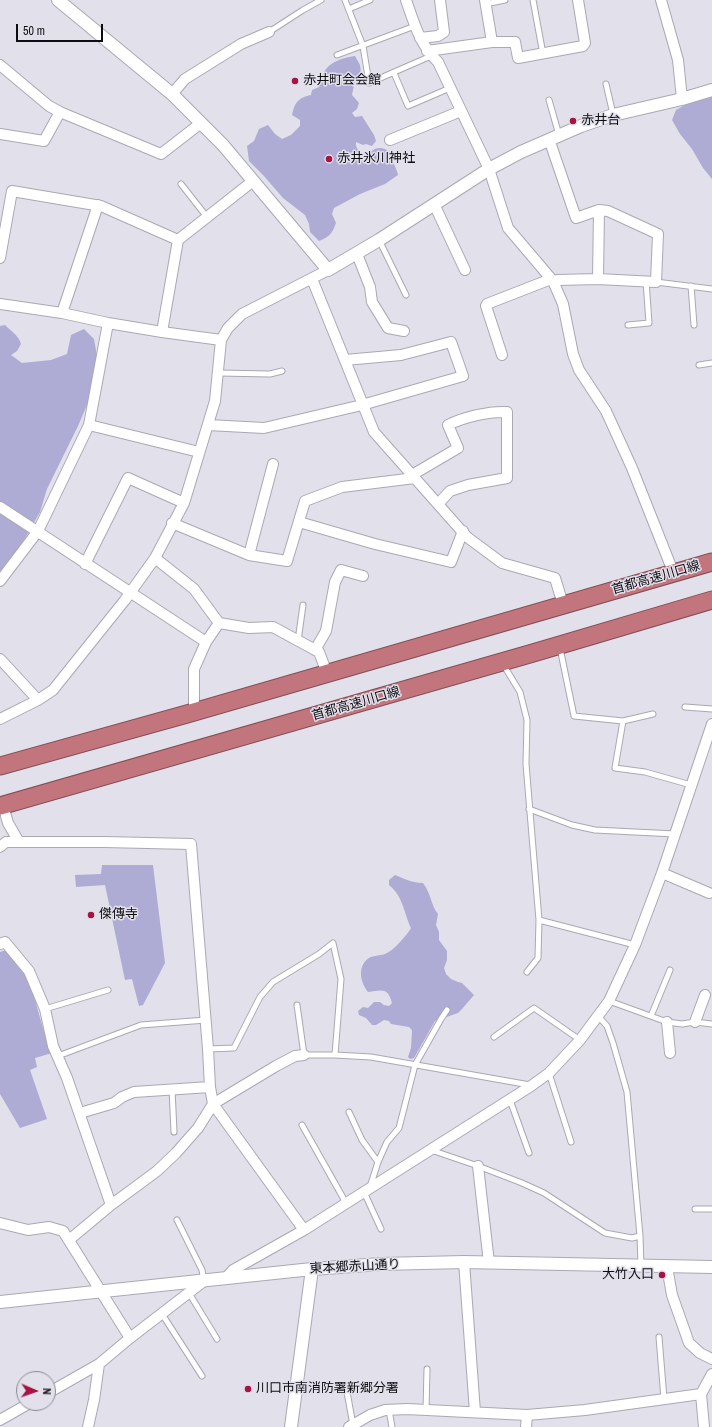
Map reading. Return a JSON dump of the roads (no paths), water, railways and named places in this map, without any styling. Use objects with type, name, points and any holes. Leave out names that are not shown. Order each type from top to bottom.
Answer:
[{"type":"highway","name":"首都高速川口線","points":[[0,766],[187,714],[712,562]]},
{"type":"highway","points":[[424,684],[535,642],[712,590]]},
{"type":"highway","name":"首都高速川口線","points":[[2,807],[712,600]]},
{"type":"street","points":[[58,0],[172,94],[223,145],[328,270]]},
{"type":"street","points":[[406,0],[420,38],[429,53],[438,62],[489,169],[508,228],[552,280],[563,304],[573,354],[579,370],[606,411],[632,468],[672,569]]},
{"type":"street","points":[[420,38],[438,36],[444,32],[440,0]]},
{"type":"street","points":[[429,53],[492,42],[515,42],[518,58],[583,46],[585,43],[578,0]]},
{"type":"street","points":[[661,0],[678,60],[682,99]]},
{"type":"street","points":[[485,2],[492,42]]},
{"type":"street","points":[[172,94],[185,79],[241,44],[269,32]]},
{"type":"street","points":[[0,65],[49,106],[161,154],[201,123]]},
{"type":"street","points":[[0,720],[38,700],[53,690],[125,600],[155,558],[172,523],[184,503],[208,425],[215,401],[219,373],[221,340],[228,328],[242,314],[357,254],[489,169],[554,137],[614,115],[682,99],[712,90]]},
{"type":"street","points":[[390,140],[461,111]]},
{"type":"street","points":[[0,134],[44,141],[60,112]]},
{"type":"street","points":[[502,355],[486,306],[487,304],[552,280],[598,279],[656,282],[658,234],[608,212],[599,210],[576,218],[554,137]]},
{"type":"street","points":[[162,332],[178,240],[253,180]]},
{"type":"street","points":[[0,258],[12,190],[98,206],[178,240]]},
{"type":"street","points":[[434,204],[465,270]]},
{"type":"street","points":[[62,313],[98,206]]},
{"type":"street","points":[[598,279],[599,210]]},
{"type":"street","points":[[357,254],[370,287],[372,302],[388,328],[404,331]]},
{"type":"street","points":[[312,278],[362,406],[374,432],[467,537],[502,563],[555,578],[562,601]]},
{"type":"street","points":[[0,304],[62,313],[108,323],[162,332],[221,340]]},
{"type":"street","points":[[0,581],[38,531],[88,425],[108,323]]},
{"type":"street","points":[[208,425],[264,428],[362,406],[463,376],[451,342],[401,355],[345,360]]},
{"type":"street","points":[[172,523],[249,555],[287,561],[305,501],[342,487],[414,476],[458,448],[448,425],[457,421],[497,412],[507,412],[508,478],[468,485],[450,491],[438,504]]},
{"type":"street","points":[[88,425],[199,452]]},
{"type":"street","points":[[249,555],[273,464]]},
{"type":"street","points":[[85,564],[128,478],[184,503]]},
{"type":"street","points":[[0,507],[206,642]]},
{"type":"street","points":[[299,522],[375,544],[451,562],[463,532]]},
{"type":"street","points":[[155,558],[194,588],[219,623],[249,628],[273,627],[319,652],[325,668]]},
{"type":"street","points":[[315,650],[326,631],[335,582],[342,570],[363,576]]},
{"type":"street","points":[[194,708],[194,669],[206,642],[219,623]]},
{"type":"street","points":[[0,659],[38,700]]},
{"type":"street","points":[[225,1279],[233,1270],[304,1230],[531,1086],[549,1073],[580,1040],[609,1001],[635,945],[662,873],[712,724]]},
{"type":"street","points":[[2,807],[18,842]]},
{"type":"street","points":[[0,847],[6,842],[190,844],[206,1020],[210,1087],[213,1104],[304,1230]]},
{"type":"street","points":[[662,873],[709,893]]},
{"type":"street","points":[[0,944],[5,942],[30,971],[45,1009],[53,1046],[68,1078],[111,1205]]},
{"type":"street","points":[[695,1022],[705,995]]},
{"type":"street","points":[[667,1022],[670,1053]]},
{"type":"street","points":[[69,1240],[111,1205],[156,1171],[176,1153],[198,1128],[213,1104],[276,1066],[295,1056],[304,1055]]},
{"type":"street","points":[[80,1113],[114,1103],[122,1097],[134,1092],[210,1087]]},
{"type":"street","points":[[478,1166],[489,1263]]},
{"type":"street","points":[[0,1223],[28,1230],[50,1227],[64,1231],[130,1338]]},
{"type":"street","points":[[464,1262],[475,1412]]},
{"type":"street","name":"東本郷赤山通り","points":[[0,1302],[312,1269],[381,1264],[464,1262],[712,1267]]},
{"type":"street","points":[[666,1267],[672,1295],[689,1343],[700,1353],[712,1359]]},
{"type":"street","points":[[291,1427],[312,1269]]},
{"type":"street","points":[[56,1388],[99,1364],[204,1281]]},
{"type":"street","points":[[88,1427],[94,1400],[99,1364]]},
{"type":"street","points":[[704,1427],[701,1394],[712,1374]]},
{"type":"street","points":[[356,1425],[370,1415],[389,1410],[407,1409],[526,1415],[585,1410],[701,1394]]},
{"type":"street","points":[[0,1420],[16,1411]]},
{"type":"street","points":[[526,1415],[526,1427]]},
{"type":"lane","points":[[269,32],[302,10],[321,0]]},
{"type":"lane","points":[[346,0],[363,46],[369,84],[429,53]]},
{"type":"lane","points":[[349,9],[370,0]]},
{"type":"lane","points":[[485,2],[505,0]]},
{"type":"lane","points":[[533,0],[543,54]]},
{"type":"lane","points":[[337,55],[415,26]]},
{"type":"lane","points":[[394,72],[408,106],[450,88]]},
{"type":"lane","points":[[606,84],[614,115]]},
{"type":"lane","points":[[549,100],[554,137]]},
{"type":"lane","points":[[181,184],[207,217]]},
{"type":"lane","points":[[379,240],[406,295]]},
{"type":"lane","points":[[628,325],[649,322],[646,281]]},
{"type":"lane","points":[[656,282],[712,289]]},
{"type":"lane","points":[[691,286],[694,325]]},
{"type":"lane","points":[[699,365],[712,363]]},
{"type":"lane","points":[[219,373],[270,374],[282,371]]},
{"type":"lane","points":[[298,641],[303,605]]},
{"type":"lane","points":[[561,653],[574,716],[623,721],[653,714]]},
{"type":"lane","points":[[506,669],[520,692],[527,720],[526,764],[539,920],[538,958],[527,972]]},
{"type":"lane","points":[[685,707],[712,709]]},
{"type":"lane","points":[[623,721],[615,768],[645,772],[691,784]]},
{"type":"lane","points":[[529,809],[572,825],[595,830],[675,834]]},
{"type":"lane","points":[[539,920],[635,945]]},
{"type":"lane","points":[[208,1049],[234,1048],[260,997],[273,982],[319,954],[333,943],[341,979],[335,1055]]},
{"type":"lane","points":[[651,1016],[670,970]]},
{"type":"lane","points":[[45,1009],[108,990]]},
{"type":"lane","points":[[609,1001],[667,1022],[682,1024],[695,1022],[712,1024]]},
{"type":"lane","points":[[297,1005],[304,1055],[371,1057],[531,1086]]},
{"type":"lane","points":[[494,1037],[534,1008],[580,1040]]},
{"type":"lane","points":[[381,1229],[367,1189],[387,1142],[400,1128],[415,1065],[447,1010]]},
{"type":"lane","points":[[598,1016],[607,1026],[627,1092],[640,1236],[641,1266]]},
{"type":"lane","points":[[58,1056],[141,1025],[206,1020]]},
{"type":"lane","points":[[549,1073],[571,1142]]},
{"type":"lane","points":[[172,1089],[174,1132]]},
{"type":"lane","points":[[509,1099],[529,1153]]},
{"type":"lane","points":[[349,1112],[362,1140],[378,1162]]},
{"type":"lane","points":[[302,1125],[346,1203]]},
{"type":"lane","points":[[429,1150],[478,1166],[544,1193],[605,1233],[632,1238],[640,1236]]},
{"type":"lane","points":[[695,1210],[712,1209]]},
{"type":"lane","points":[[177,1220],[202,1270],[204,1281]]},
{"type":"lane","points":[[189,1293],[217,1339]]},
{"type":"lane","points":[[162,1314],[202,1376]]},
{"type":"lane","points":[[659,1337],[664,1399]]},
{"type":"lane","points":[[426,1410],[427,1369]]},
{"type":"lane","points":[[347,1392],[356,1425]]},
{"type":"lane","points":[[389,1410],[392,1427]]},
{"type":"place","name":"赤井町会会館","points":[[295,81]]},
{"type":"place","name":"赤井台","points":[[573,121]]},
{"type":"place","name":"赤井氷川神社","points":[[329,159]]},
{"type":"place","name":"傑傳寺","points":[[91,915]]},
{"type":"place","name":"大竹入口","points":[[662,1275]]},
{"type":"place","name":"川口市南消防署新郷分署","points":[[248,1389]]}]
